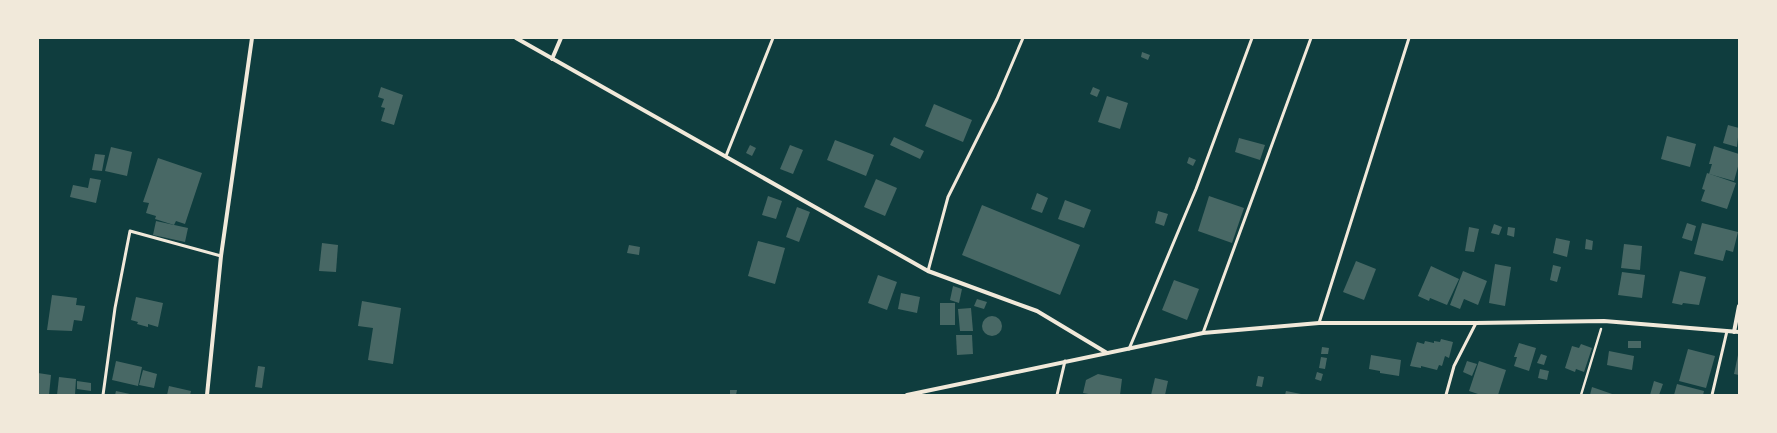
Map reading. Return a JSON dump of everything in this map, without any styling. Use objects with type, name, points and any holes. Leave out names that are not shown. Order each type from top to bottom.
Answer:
[{"type":"street","points":[[207,395],[221,256],[252,38]]},
{"type":"street","points":[[516,38],[928,270],[1037,311],[1108,353]]},
{"type":"street","points":[[552,59],[561,38]]},
{"type":"street","points":[[1734,332],[1739,306]]},
{"type":"street","points":[[907,395],[1065,361],[1129,349],[1203,332],[1319,323],[1604,321],[1739,332]]},
{"type":"lane","points":[[726,156],[773,38]]},
{"type":"lane","points":[[928,270],[948,197],[997,99],[1023,38]]},
{"type":"lane","points":[[1129,349],[1196,189],[1252,38]]},
{"type":"lane","points":[[1203,332],[1311,38]]},
{"type":"lane","points":[[1319,323],[1409,38]]},
{"type":"lane","points":[[103,395],[115,308],[130,231],[221,256]]},
{"type":"lane","points":[[1446,395],[1454,366],[1476,323]]},
{"type":"lane","points":[[1712,395],[1727,331]]},
{"type":"lane","points":[[1057,395],[1065,361]]},
{"type":"path","points":[[1581,395],[1604,321]]},
{"type":"building","points":[[1142,52],[1150,55],[1148,60],[1141,57]]},
{"type":"building","points":[[381,87],[403,95],[394,125],[381,121],[385,108],[381,107],[384,99],[378,97]]},
{"type":"building","points":[[1093,87],[1100,90],[1097,97],[1090,94]]},
{"type":"building","points":[[1107,96],[1128,103],[1120,129],[1098,122]]},
{"type":"building","points":[[934,104],[972,120],[963,142],[925,126]]},
{"type":"building","points":[[1728,125],[1739,128],[1737,147],[1723,143]]},
{"type":"building","points":[[1667,136],[1696,144],[1690,167],[1661,159]]},
{"type":"building","points":[[894,137],[924,151],[920,159],[890,145]]},
{"type":"building","points":[[1239,138],[1265,145],[1260,160],[1235,152]]},
{"type":"building","points":[[835,140],[874,155],[866,176],[827,160]]},
{"type":"building","points":[[750,145],[756,148],[752,156],[746,153]]},
{"type":"building","points":[[790,145],[803,150],[793,174],[780,169]]},
{"type":"building","points":[[1714,146],[1739,154],[1739,163],[1734,181],[1709,174],[1712,164],[1709,164]]},
{"type":"building","points":[[111,147],[132,152],[127,176],[105,171]]},
{"type":"building","points":[[95,154],[105,155],[102,171],[92,170]]},
{"type":"building","points":[[1189,157],[1196,160],[1193,166],[1187,163]]},
{"type":"building","points":[[158,158],[202,173],[185,224],[176,221],[174,225],[155,219],[156,216],[146,213],[149,203],[143,202]]},
{"type":"building","points":[[1707,173],[1736,183],[1727,209],[1701,201],[1705,190],[1702,189]]},
{"type":"building","points":[[90,178],[101,180],[96,203],[70,197],[73,185],[88,188]]},
{"type":"building","points":[[876,179],[897,188],[885,216],[864,207]]},
{"type":"building","points":[[1037,193],[1048,198],[1042,213],[1031,209]]},
{"type":"building","points":[[768,196],[782,201],[776,219],[762,215]]},
{"type":"building","points":[[1209,196],[1244,208],[1232,243],[1198,231]]},
{"type":"building","points":[[1065,200],[1091,210],[1084,228],[1058,219]]},
{"type":"building","points":[[982,205],[1080,245],[1060,295],[962,255]]},
{"type":"building","points":[[797,207],[810,212],[799,242],[786,237]]},
{"type":"building","points":[[1158,211],[1168,214],[1164,226],[1155,223]]},
{"type":"building","points":[[156,221],[188,228],[185,242],[153,235]]},
{"type":"building","points":[[1687,223],[1696,226],[1692,241],[1682,238]]},
{"type":"building","points":[[1702,223],[1738,232],[1733,252],[1726,250],[1723,261],[1694,254]]},
{"type":"building","points":[[1494,224],[1502,227],[1499,235],[1491,233]]},
{"type":"building","points":[[1469,227],[1479,229],[1474,252],[1465,251]]},
{"type":"building","points":[[1508,227],[1515,228],[1514,237],[1507,235]]},
{"type":"building","points":[[1556,238],[1570,241],[1567,257],[1553,253]]},
{"type":"building","points":[[1586,239],[1593,241],[1592,250],[1585,249]]},
{"type":"building","points":[[758,241],[785,248],[775,284],[748,276]]},
{"type":"building","points":[[322,243],[338,245],[336,272],[319,271]]},
{"type":"building","points":[[1624,244],[1642,246],[1640,270],[1621,268]]},
{"type":"building","points":[[629,245],[640,247],[639,255],[627,253]]},
{"type":"building","points":[[1356,261],[1376,269],[1364,300],[1343,292]]},
{"type":"building","points":[[1495,264],[1511,267],[1505,306],[1489,303]]},
{"type":"building","points":[[1553,265],[1561,267],[1557,282],[1550,280]]},
{"type":"building","points":[[1431,266],[1459,279],[1447,305],[1430,298],[1429,301],[1418,296]]},
{"type":"building","points":[[1463,271],[1487,281],[1478,305],[1464,299],[1460,309],[1450,305]]},
{"type":"building","points":[[1680,271],[1706,277],[1699,305],[1683,303],[1682,305],[1672,303]]},
{"type":"building","points":[[1622,272],[1645,275],[1642,298],[1618,295]]},
{"type":"building","points":[[878,275],[897,282],[887,310],[868,303]]},
{"type":"building","points":[[1174,280],[1199,289],[1187,320],[1162,310]]},
{"type":"building","points":[[953,286],[962,289],[959,303],[950,300]]},
{"type":"building","points":[[901,293],[920,297],[917,313],[898,309]]},
{"type":"building","points":[[52,295],[77,298],[76,305],[85,306],[82,321],[74,320],[72,331],[47,330]]},
{"type":"building","points":[[136,297],[163,303],[158,327],[148,324],[148,327],[137,324],[138,322],[131,320]]},
{"type":"building","points":[[977,299],[987,302],[984,309],[974,306]]},
{"type":"building","points":[[362,301],[401,308],[393,364],[368,360],[373,328],[358,326]]},
{"type":"building","points":[[940,303],[955,303],[955,325],[940,325]]},
{"type":"building","points":[[971,308],[973,331],[960,331],[958,309]]},
{"type":"building","points":[[992,316],[999,319],[1002,326],[999,333],[992,336],[985,333],[982,326],[985,319]]},
{"type":"building","points":[[956,335],[972,335],[973,354],[957,355]]},
{"type":"building","points":[[1441,339],[1453,342],[1449,358],[1445,356],[1442,366],[1439,365],[1437,370],[1421,366],[1421,368],[1410,366],[1417,342],[1424,344],[1425,341],[1434,343],[1434,341],[1440,342]]},
{"type":"building","points":[[1628,341],[1641,341],[1641,348],[1628,348]]},
{"type":"building","points":[[1519,343],[1536,348],[1529,371],[1514,366],[1517,357],[1514,357]]},
{"type":"building","points":[[1581,344],[1592,348],[1584,372],[1576,369],[1575,372],[1565,368],[1572,346],[1579,348]]},
{"type":"building","points":[[1322,347],[1329,348],[1328,354],[1321,354]]},
{"type":"building","points":[[1688,349],[1715,356],[1706,388],[1679,381]]},
{"type":"building","points":[[1609,351],[1634,356],[1632,370],[1607,365]]},
{"type":"building","points":[[1541,354],[1547,356],[1544,365],[1537,363]]},
{"type":"building","points":[[1371,355],[1401,360],[1399,376],[1380,373],[1380,371],[1369,369]]},
{"type":"building","points":[[1739,355],[1739,375],[1734,374]]},
{"type":"building","points":[[1321,357],[1327,358],[1325,369],[1319,368]]},
{"type":"building","points":[[116,361],[142,367],[138,386],[112,380]]},
{"type":"building","points":[[1467,361],[1477,364],[1472,376],[1463,372]]},
{"type":"building","points":[[1479,361],[1506,370],[1498,395],[1481,395],[1469,391]]},
{"type":"building","points":[[258,366],[265,367],[262,388],[255,387]]},
{"type":"building","points":[[1540,369],[1549,371],[1547,380],[1538,378]]},
{"type":"building","points":[[143,370],[157,374],[154,388],[139,385]]},
{"type":"building","points":[[1317,372],[1323,374],[1321,381],[1315,379]]},
{"type":"building","points":[[38,373],[51,375],[49,395],[38,395]]},
{"type":"building","points":[[1098,374],[1122,379],[1120,395],[1094,395],[1083,393],[1086,380]]},
{"type":"building","points":[[1258,376],[1264,377],[1262,387],[1256,386]]},
{"type":"building","points":[[59,377],[76,379],[75,395],[57,395]]},
{"type":"building","points":[[1155,378],[1168,381],[1165,395],[1151,395]]},
{"type":"building","points":[[77,381],[91,383],[91,391],[77,389]]},
{"type":"building","points":[[1654,381],[1663,384],[1659,395],[1650,395]]},
{"type":"building","points":[[1677,384],[1704,391],[1703,395],[1674,395]]},
{"type":"building","points":[[169,386],[191,391],[190,395],[167,395]]},
{"type":"building","points":[[1592,387],[1615,395],[1590,395]]},
{"type":"building","points":[[730,390],[737,390],[736,395],[730,395]]},
{"type":"building","points":[[116,391],[130,394],[115,395]]},
{"type":"building","points":[[1286,391],[1301,394],[1301,395],[1285,395]]}]
